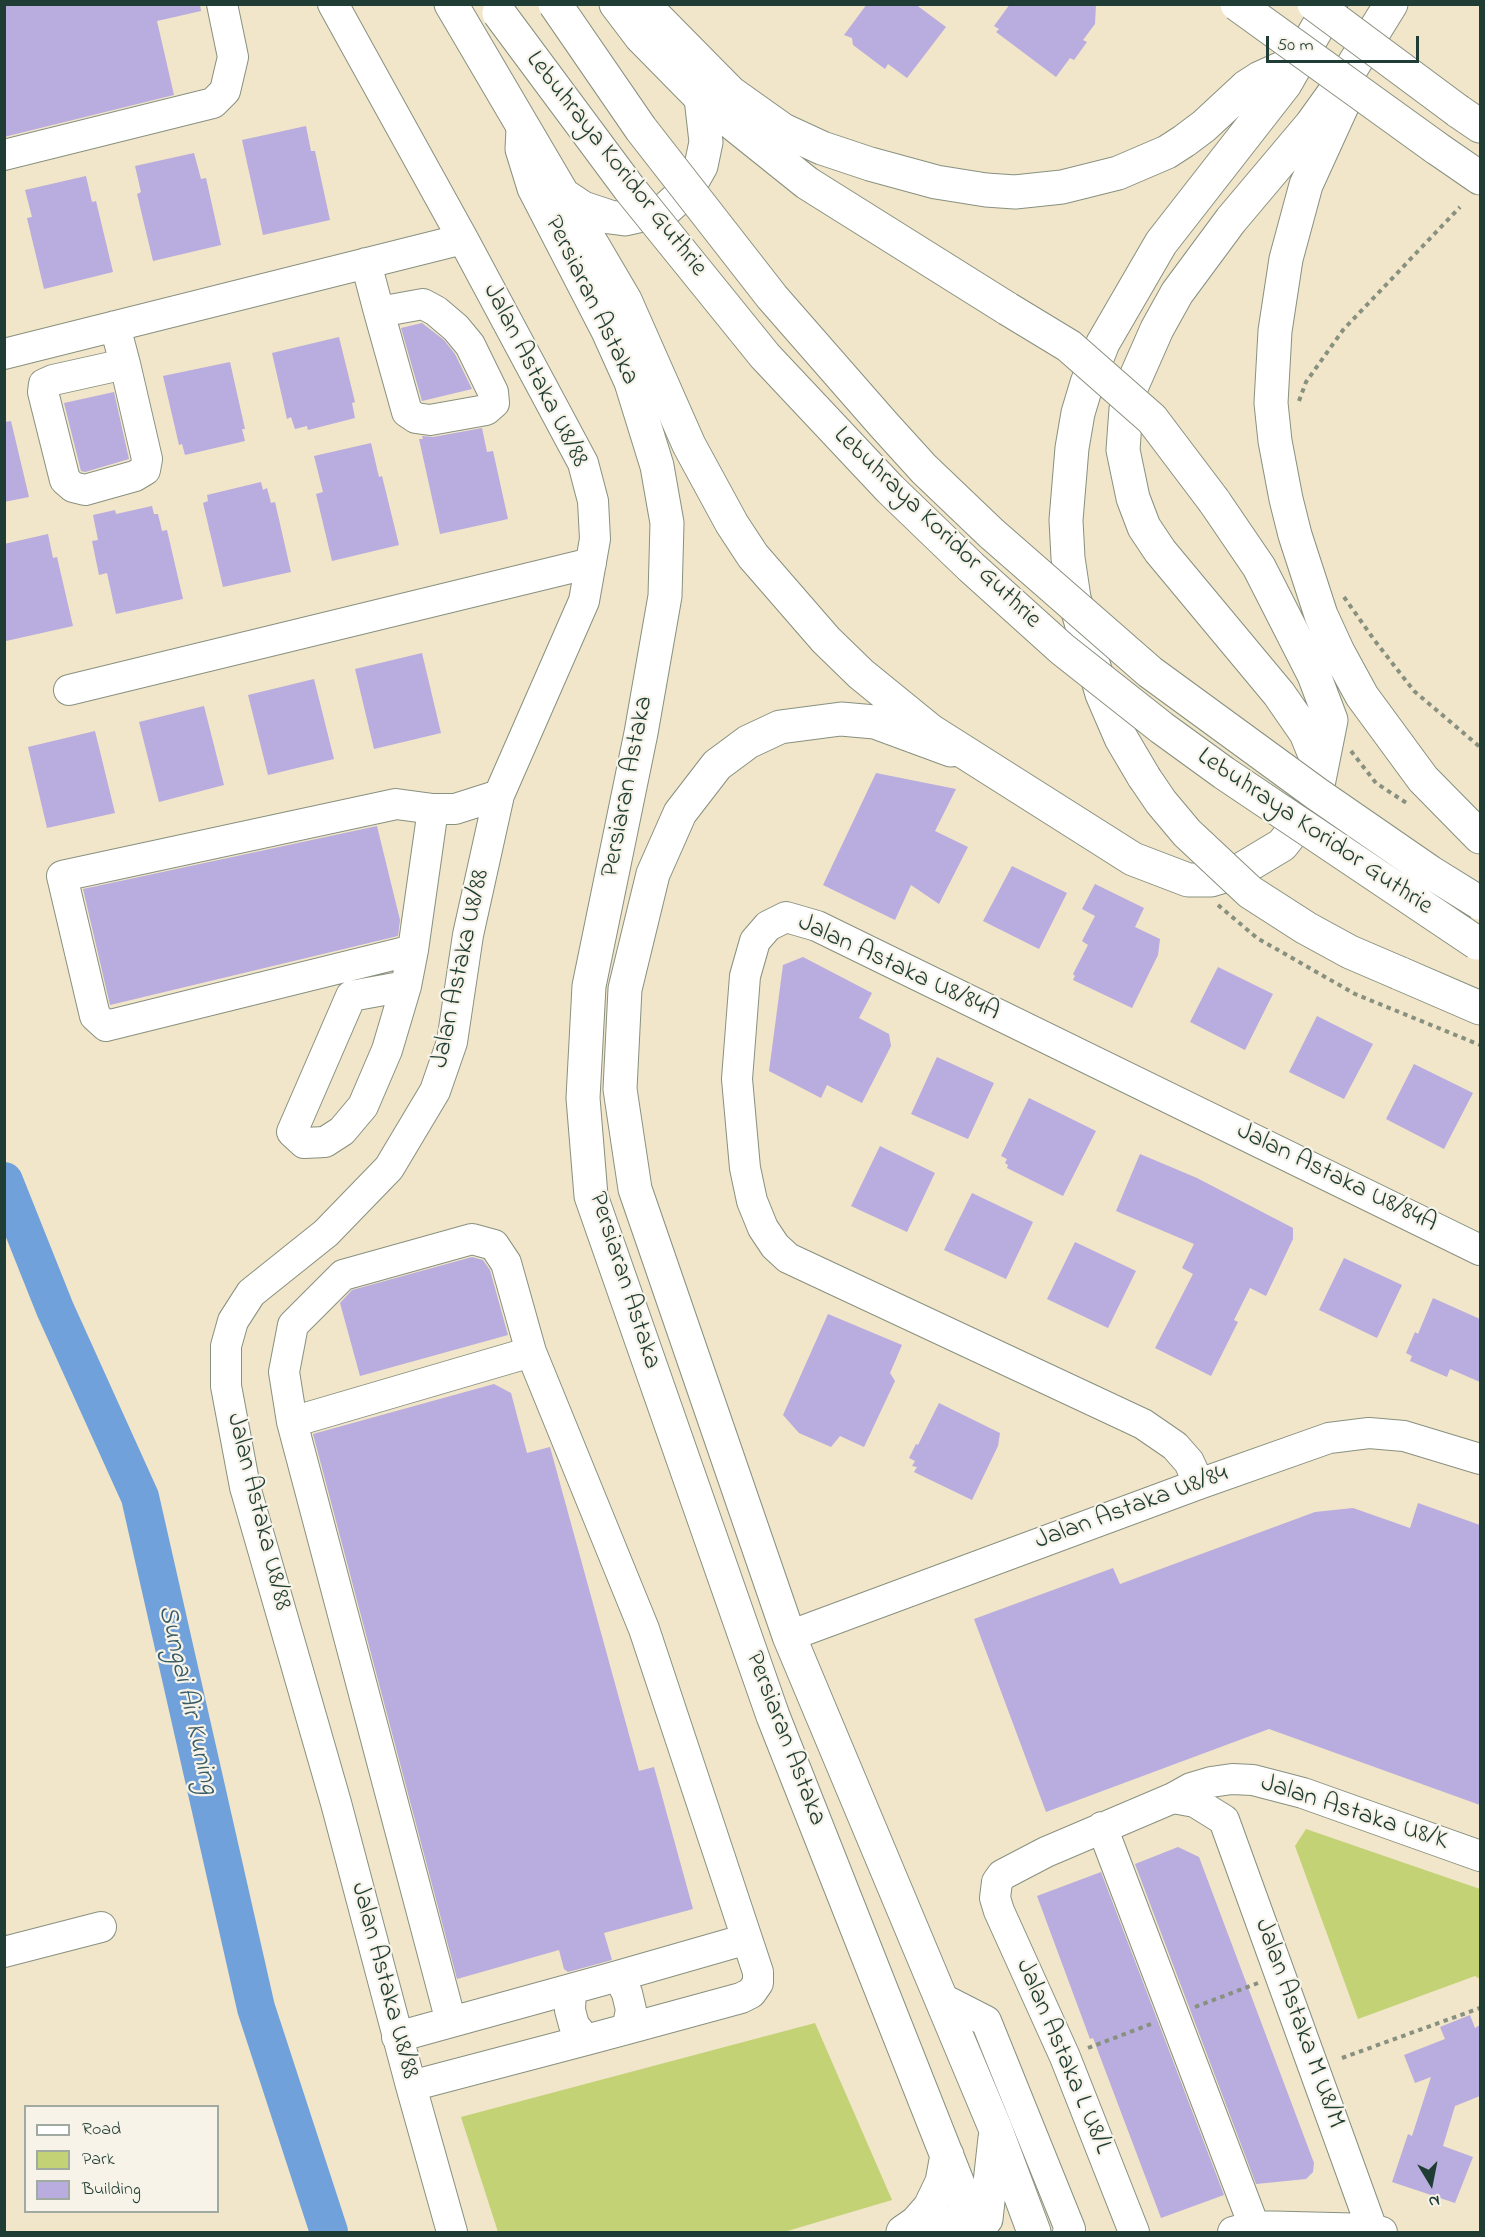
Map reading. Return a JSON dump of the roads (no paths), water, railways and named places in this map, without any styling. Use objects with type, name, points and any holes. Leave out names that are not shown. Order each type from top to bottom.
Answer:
[{"type":"main road","points":[[451,4],[625,300],[689,445],[732,524],[753,556],[826,640],[861,674],[931,731],[967,756],[1133,859],[1188,880],[1211,880],[1237,872],[1282,845],[1304,818],[1318,785],[1331,720],[1314,675],[1259,567],[1214,501],[1152,419],[1069,346],[807,183],[701,98],[641,36],[616,4]]},
{"type":"main road","name":"Lebuhraya Koridor Guthrie","points":[[555,4],[641,129],[772,297],[924,469],[991,533],[1150,672],[1317,794],[1430,872],[1480,903]]},
{"type":"main road","points":[[643,4],[732,93],[783,130],[822,148],[870,164],[936,182],[986,190],[1015,192],[1062,187],[1118,173],[1175,147],[1204,126],[1246,87],[1300,60]]},
{"type":"main road","points":[[1237,4],[1480,178]]},
{"type":"main road","points":[[1314,4],[1469,118]]},
{"type":"main road","points":[[1331,4],[1285,84],[1161,243],[1103,343],[1086,383],[1072,448],[1066,520],[1068,558],[1074,598],[1102,694],[1121,738],[1161,802],[1187,833],[1250,892],[1332,942],[1480,1008]]},
{"type":"main road","points":[[1321,770],[1306,734],[1279,694],[1161,551],[1144,527],[1133,498],[1123,450],[1126,409],[1131,388],[1157,328],[1177,293],[1231,220],[1311,125],[1349,72],[1391,4]]},
{"type":"main road","name":"Lebuhraya Koridor Guthrie","points":[[497,9],[629,188],[765,356],[852,449],[971,567],[1062,649],[1170,734],[1224,773],[1479,944]]},
{"type":"main road","points":[[1349,72],[1346,97],[1306,185],[1286,258],[1275,331],[1272,403],[1275,441],[1295,535],[1321,615],[1338,652],[1383,726],[1423,779],[1480,837]]},
{"type":"main road","points":[[565,196],[584,208],[610,217],[625,219],[665,210],[688,189],[701,166],[706,142],[701,98]]},
{"type":"main road","name":"Persiaran Astaka","points":[[523,129],[522,149],[534,188],[608,331],[631,382],[657,466],[667,523],[665,596],[641,733],[589,986],[583,1098],[591,1196],[773,1716],[946,2155],[980,2227]]},
{"type":"main road","name":"Persiaran Astaka","points":[[967,756],[875,722],[857,719],[820,720],[780,727],[748,742],[717,765],[680,813],[653,874],[625,989],[620,1089],[635,1189],[789,1636],[996,2130],[1034,2232]]},
{"type":"main road","points":[[773,1716],[789,1636]]},
{"type":"main road","points":[[980,2227],[996,2130]]},
{"type":"main road","points":[[903,2232],[916,2223],[930,2207],[942,2182],[946,2155]]},
{"type":"street","points":[[4,155],[213,103],[225,91],[233,57],[222,4]]},
{"type":"street","name":"Jalan Astaka U8/88","points":[[333,4],[583,463],[593,501],[595,539],[584,601],[499,795],[468,935],[452,1042],[435,1091],[389,1168],[326,1233],[251,1293],[233,1321],[226,1346],[226,1386],[245,1487],[336,1803],[397,2037],[452,2232]]},
{"type":"street","points":[[4,354],[463,239]]},
{"type":"street","points":[[366,263],[380,312]]},
{"type":"street","points":[[115,326],[125,364],[147,459],[145,470],[135,476],[85,490],[73,487],[65,480],[42,392],[44,384],[52,380],[125,364]]},
{"type":"street","points":[[69,690],[591,563]]},
{"type":"street","points":[[413,950],[106,1026],[95,1016],[62,876],[396,804],[433,809],[455,809],[499,795]]},
{"type":"street","points":[[405,986],[351,996],[292,1132],[304,1143],[325,1142],[342,1131],[363,1106],[387,1050],[405,986],[413,950],[433,809]]},
{"type":"street","name":"Jalan Astaka U8/84A","points":[[1199,1484],[1189,1462],[1175,1446],[1143,1424],[788,1258],[775,1246],[763,1228],[752,1201],[745,1168],[737,1079],[745,976],[755,941],[768,926],[786,917],[817,926],[1480,1250]]},
{"type":"street","points":[[411,2086],[741,1998],[751,1993],[758,1983],[758,1972],[644,1629],[531,1352],[506,1263],[494,1245],[472,1239],[343,1275],[293,1325],[284,1372],[292,1422],[450,2022]]},
{"type":"street","points":[[292,1422],[531,1352]]},
{"type":"street","name":"Jalan Astaka U8/84","points":[[789,1636],[1329,1438],[1369,1433],[1404,1436],[1480,1459]]},
{"type":"street","name":"Jalan Astaka U8/K","points":[[997,1882],[1002,1875],[1102,1827],[1201,1785],[1232,1779],[1253,1780],[1303,1793],[1480,1856]]},
{"type":"street","points":[[1173,1798],[1195,1802],[1224,1820],[1230,1810],[1253,1791],[1273,1786]]},
{"type":"street","name":"Jalan Astaka M U8/M","points":[[1224,1820],[1377,2230]]},
{"type":"street","points":[[1102,1827],[1243,2229],[1377,2230]]},
{"type":"street","name":"Jalan Astaka L U8/L","points":[[997,1882],[995,1898],[999,1911],[1065,2057],[1134,2232]]},
{"type":"street","points":[[4,1952],[101,1927]]},
{"type":"street","points":[[397,2037],[747,1939]]},
{"type":"street","points":[[618,1976],[627,1993],[632,2010],[627,2029]]},
{"type":"street","points":[[571,1989],[570,2010],[573,2025],[585,2040]]},
{"type":"street","points":[[941,1998],[986,2021],[1070,2229],[1068,2232]]},
{"type":"street","points":[[910,2232],[980,2227]]},
{"type":"waterway","name":"Sungai Air Kuning","points":[[4,1181],[55,1309],[140,1497],[256,2008],[329,2232]]}]
